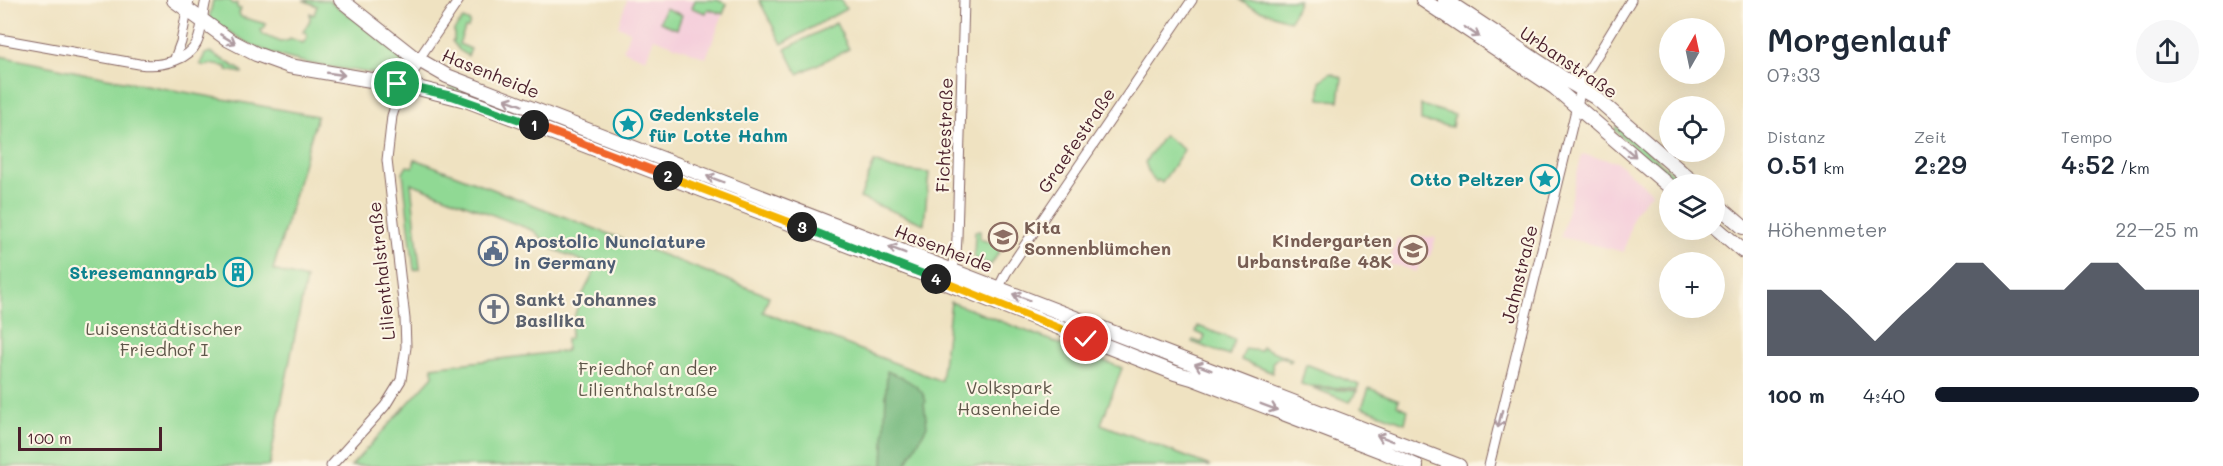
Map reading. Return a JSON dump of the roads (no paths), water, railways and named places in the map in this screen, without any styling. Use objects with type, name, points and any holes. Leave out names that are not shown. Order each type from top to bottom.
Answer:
[{"type":"main road","name":"Hasenheide","points":[[174,0],[188,5],[202,21],[243,48],[288,66],[402,84],[441,93],[579,142],[1040,321],[1332,431],[1416,466]]},
{"type":"main road","name":"Hasenheide","points":[[340,0],[418,60],[447,76],[1459,466]]},
{"type":"main road","name":"Urbanstraße","points":[[1424,0],[1554,87],[1659,177]]},
{"type":"main road","name":"Urbanstraße","points":[[1445,0],[1595,97],[1684,174]]},
{"type":"main road","points":[[402,84],[418,60]]},
{"type":"main road","points":[[441,93],[447,76]]},
{"type":"main road","points":[[1605,130],[1617,116]]},
{"type":"main road","points":[[1725,211],[1743,227]]},
{"type":"main road","points":[[1725,235],[1743,251]]},
{"type":"main road","points":[[1040,321],[1045,306]]},
{"type":"street","points":[[0,39],[152,66],[168,64],[192,52],[198,40],[206,0]]},
{"type":"street","points":[[418,60],[459,0]]},
{"type":"street","name":"Fichtestraße","points":[[952,271],[957,237],[964,0]]},
{"type":"street","name":"Graefestraße","points":[[994,302],[1006,273],[1192,0]]},
{"type":"street","name":"Jahnstraße","points":[[1489,466],[1581,89],[1587,71],[1630,0]]},
{"type":"street","points":[[174,61],[181,42],[188,5]]},
{"type":"street","name":"Lilienthalstraße","points":[[331,466],[385,406],[401,380],[406,347],[405,320],[387,160],[392,116],[402,84]]},
{"type":"place","name":"Gedenkstele für Lotte Hahm","points":[[628,124]]},
{"type":"place","name":"Otto Peltzer","points":[[1545,179]]},
{"type":"place","name":"Kita Sonnenblümchen","points":[[1003,237]]},
{"type":"place","name":"Kindergarten Urbanstraße 48K","points":[[1413,250]]},
{"type":"place","name":"Apostolic Nunciature in Germany","points":[[493,251]]},
{"type":"place","name":"Stresemanngrab","points":[[238,272]]},
{"type":"place","name":"Sankt Johannes Basilika","points":[[494,309]]},
{"type":"park label","name":"Luisenstädtischer Friedhof I","points":[[164,338]]},
{"type":"park label","name":"Friedhof an der Lilienthalstraße","points":[[648,378]]},
{"type":"park label","name":"Volkspark Hasenheide","points":[[1009,397]]}]
